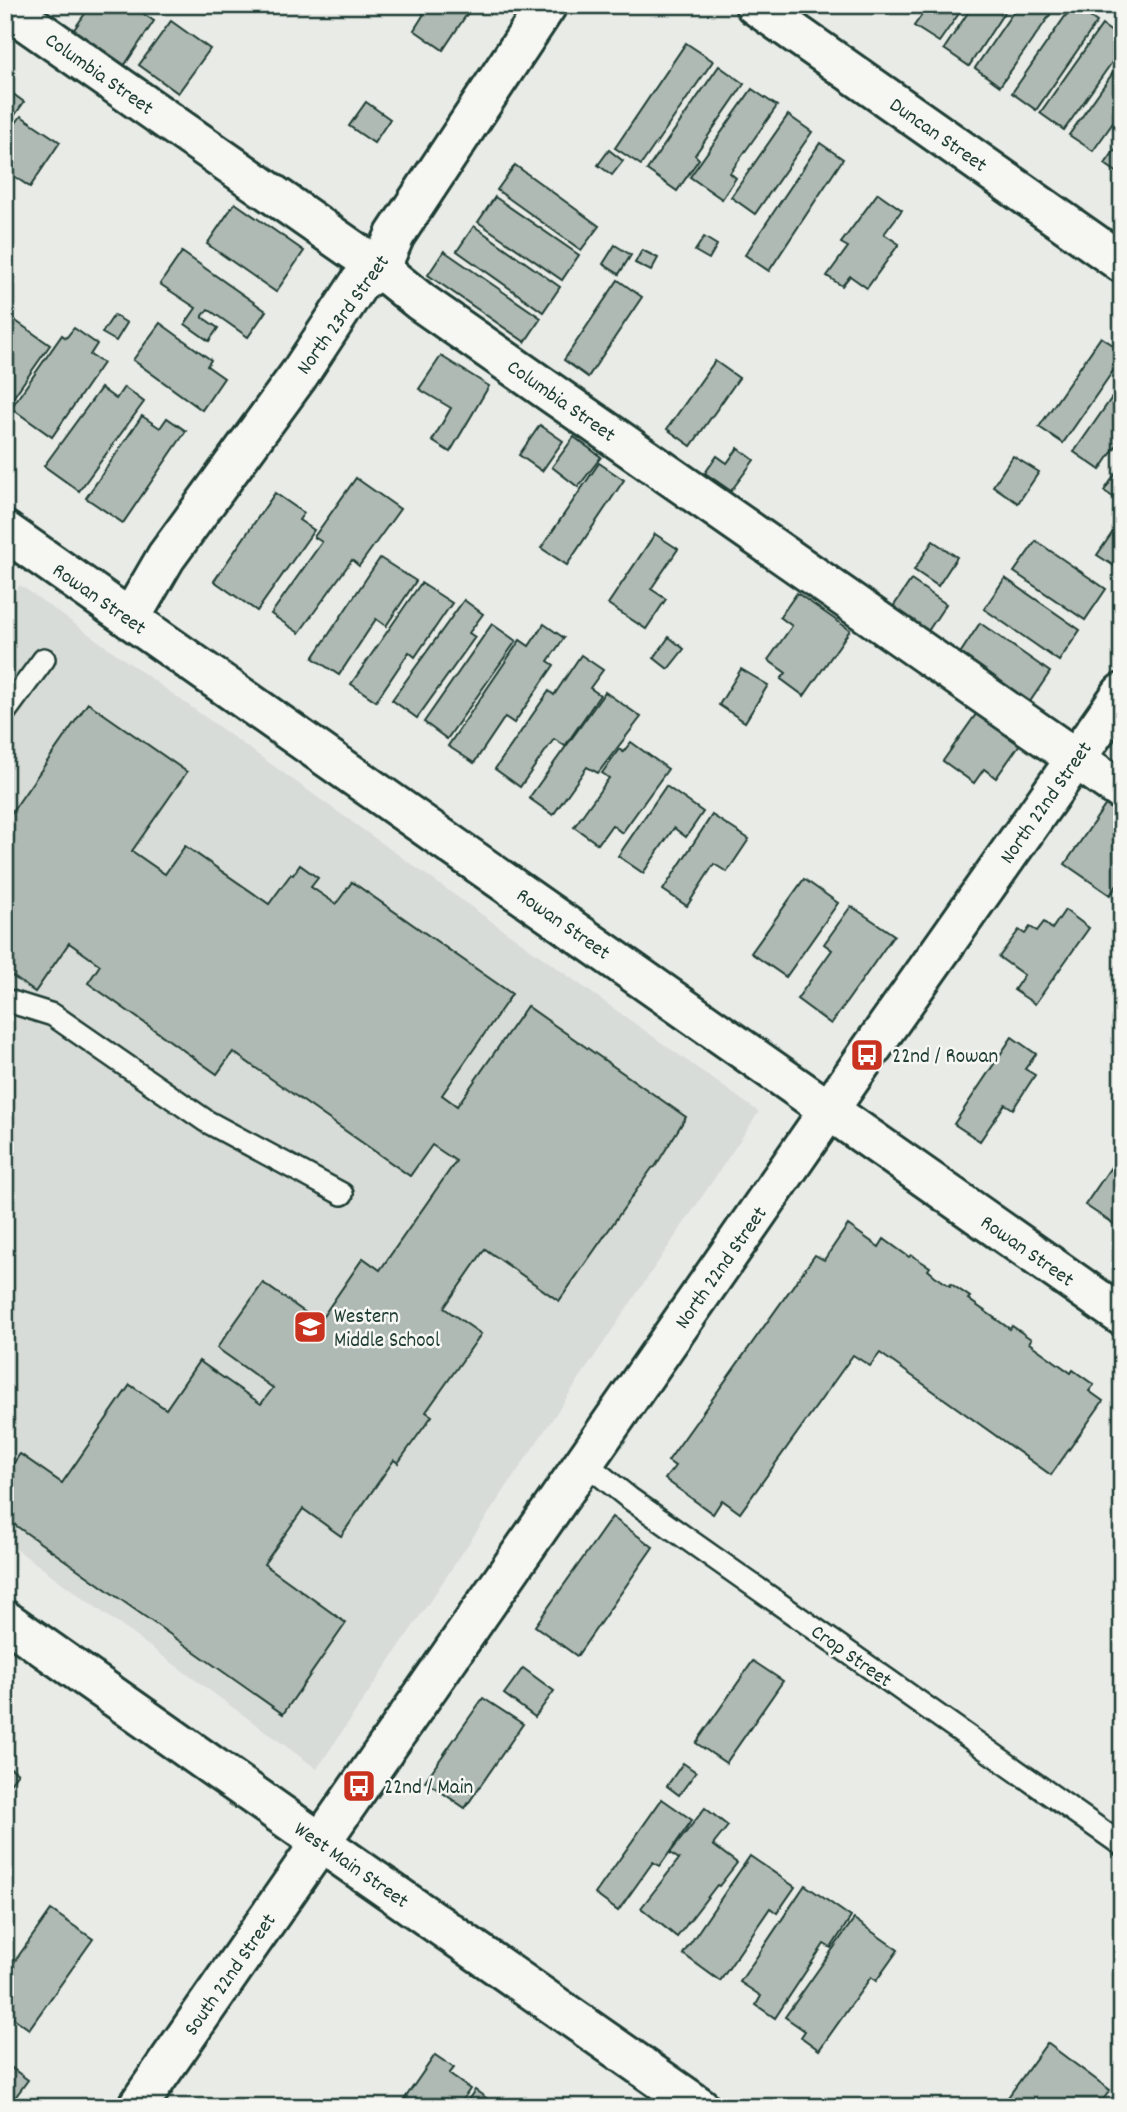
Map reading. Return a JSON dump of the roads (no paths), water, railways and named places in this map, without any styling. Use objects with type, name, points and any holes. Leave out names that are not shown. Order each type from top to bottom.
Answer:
[{"type":"street","name":"North 23rd Street","points":[[130,619],[166,557],[298,376],[360,282],[380,269],[395,235],[547,5]]},
{"type":"street","name":"Duncan Street","points":[[755,5],[1122,263]]},
{"type":"street","name":"Columbia Street","points":[[5,7],[380,269],[421,302],[1122,791]]},
{"type":"street","name":"Rowan Street","points":[[5,531],[1122,1316]]},
{"type":"street","name":"North 22nd Street","points":[[320,1842],[1122,693]]},
{"type":"street","name":"West Main Street","points":[[5,1620],[700,2107]]},
{"type":"street","name":"South 22nd Street","points":[[137,2107],[320,1842]]},
{"type":"lane","points":[[5,712],[44,659]]},
{"type":"lane","points":[[5,1000],[53,1015],[206,1121],[342,1194]]},
{"type":"lane","name":"Crop Street","points":[[584,1462],[629,1498],[1122,1845]]},
{"type":"place","name":"22nd / Rowan","points":[[867,1055]]},
{"type":"place","name":"Western Middle School","points":[[310,1327]]},
{"type":"place","name":"22nd / Main","points":[[359,1786]]}]
